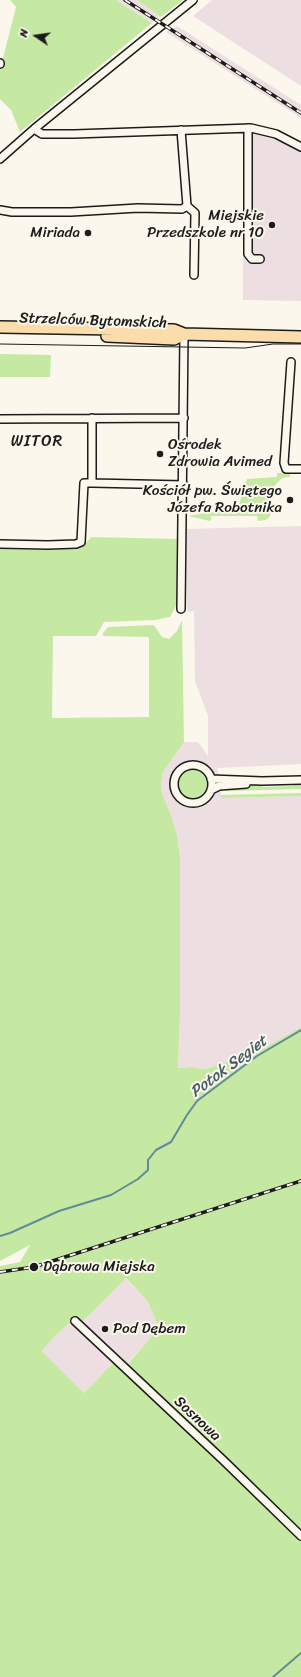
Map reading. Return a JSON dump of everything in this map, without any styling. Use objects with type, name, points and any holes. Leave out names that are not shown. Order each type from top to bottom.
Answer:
[{"type":"highway","name":"Strzelców Bytomskich","points":[[0,327],[174,330],[184,334],[301,337]]},
{"type":"highway","name":"Strzelców Bytomskich","points":[[0,333],[102,335],[170,339],[174,339],[184,334]]},
{"type":"street","points":[[0,159],[34,129],[194,0]]},
{"type":"street","points":[[34,129],[42,134],[50,134],[248,128],[276,134],[301,147]]},
{"type":"street","points":[[248,128],[248,254],[252,259],[260,259]]},
{"type":"street","points":[[180,130],[187,206],[195,213],[194,275]]},
{"type":"street","points":[[0,210],[12,212],[71,212],[138,208],[182,209],[187,206]]},
{"type":"street","name":"Strzelców Bytomskich","points":[[182,609],[184,334]]},
{"type":"street","points":[[291,362],[284,463],[286,469],[301,469]]},
{"type":"street","points":[[92,418],[92,483]]},
{"type":"street","points":[[0,419],[184,418]]},
{"type":"street","points":[[0,544],[48,546],[76,544],[81,542],[84,483],[184,485]]},
{"type":"street","points":[[210,790],[211,779],[203,767],[190,765],[183,767],[177,772],[174,782],[175,790],[178,796],[191,802],[198,802],[204,798],[210,790],[219,786],[262,781]]},
{"type":"street","points":[[211,779],[262,781],[301,780]]},
{"type":"street","name":"Sosnowa","points":[[75,1321],[223,1460],[301,1536]]},
{"type":"shaded area","points":[[116,0],[137,0],[161,17],[152,23]]},
{"type":"shaded area","points":[[212,0],[301,0],[301,86],[193,16]]},
{"type":"shaded area","points":[[177,26],[301,105],[301,118],[166,32]]},
{"type":"shaded area","name":"Miejskie Przedszkole nr 10","points":[[243,131],[253,131],[277,137],[301,150],[301,301],[243,300]]},
{"type":"shaded area","points":[[301,526],[301,764],[217,768],[222,798],[301,796],[301,1027],[264,1048],[206,1069],[192,1067],[178,1068],[180,1018],[180,856],[177,835],[162,793],[161,784],[163,772],[184,742],[198,742],[208,756],[208,716],[195,681],[194,611],[187,612],[186,529]]},
{"type":"shaded area","points":[[125,1278],[148,1302],[160,1328],[123,1368],[113,1363],[84,1393],[42,1351],[55,1336],[74,1319],[83,1321]]},
{"type":"green space","points":[[10,0],[116,0],[152,23],[20,132],[11,110],[0,99],[0,70],[16,7]]},
{"type":"green space","points":[[137,0],[183,0],[161,17]]},
{"type":"green space","points":[[0,354],[51,355],[50,377],[0,377]]},
{"type":"green space","points":[[277,473],[290,473],[290,477],[282,478],[273,487],[269,498],[271,513],[269,518],[265,520],[258,521],[257,516],[211,516],[210,521],[188,516],[238,507],[247,479],[277,477]]},
{"type":"green space","points":[[91,537],[179,539],[178,602],[170,617],[155,620],[104,622],[96,636],[53,636],[52,718],[149,717],[149,637],[103,636],[103,633],[108,627],[154,625],[162,637],[169,639],[177,631],[182,620],[184,742],[163,772],[161,784],[162,793],[177,835],[180,856],[180,1018],[178,1068],[192,1067],[206,1069],[264,1048],[301,1027],[301,1532],[126,1366],[159,1328],[148,1302],[126,1278],[83,1321],[74,1319],[55,1336],[42,1351],[84,1393],[113,1363],[123,1368],[301,1539],[301,1677],[0,1677],[0,1266],[20,1262],[30,1245],[0,1261],[0,549],[46,550],[74,548],[85,544]]},
{"type":"green space","points":[[192,768],[203,772],[207,783],[203,794],[192,798],[181,794],[177,783],[181,772]]},
{"type":"green space","points":[[301,783],[301,789],[226,790],[226,788],[251,785],[264,787],[293,786]]},
{"type":"green space","points":[[301,793],[301,796],[222,798],[220,795]]},
{"type":"waterway","name":"Potok Segiet","points":[[0,1236],[59,1211],[111,1195],[138,1179],[148,1170],[148,1160],[156,1150],[171,1142],[197,1101],[257,1056],[301,1030]]},
{"type":"waterway","points":[[273,1677],[301,1653]]},
{"type":"tram line","points":[[0,344],[245,348],[273,344],[301,344]]},
{"type":"railway","points":[[125,0],[301,113]]},
{"type":"railway","points":[[0,1272],[34,1267],[301,1181]]},
{"type":"place","name":"Miejskie Przedszkole nr 10","points":[[272,225]]},
{"type":"place","name":"Miriada","points":[[88,233]]},
{"type":"place","name":"Ośrodek Zdrowia Avimed","points":[[160,454]]},
{"type":"place","name":"Kościół pw. Świętego Józefa Robotnika","points":[[290,500]]},
{"type":"place","name":"Dąbrowa Miejska","points":[[34,1267]]},
{"type":"place","name":"Pod Dębem","points":[[105,1329]]},
{"type":"district","name":"WITOR","points":[[37,442]]}]
